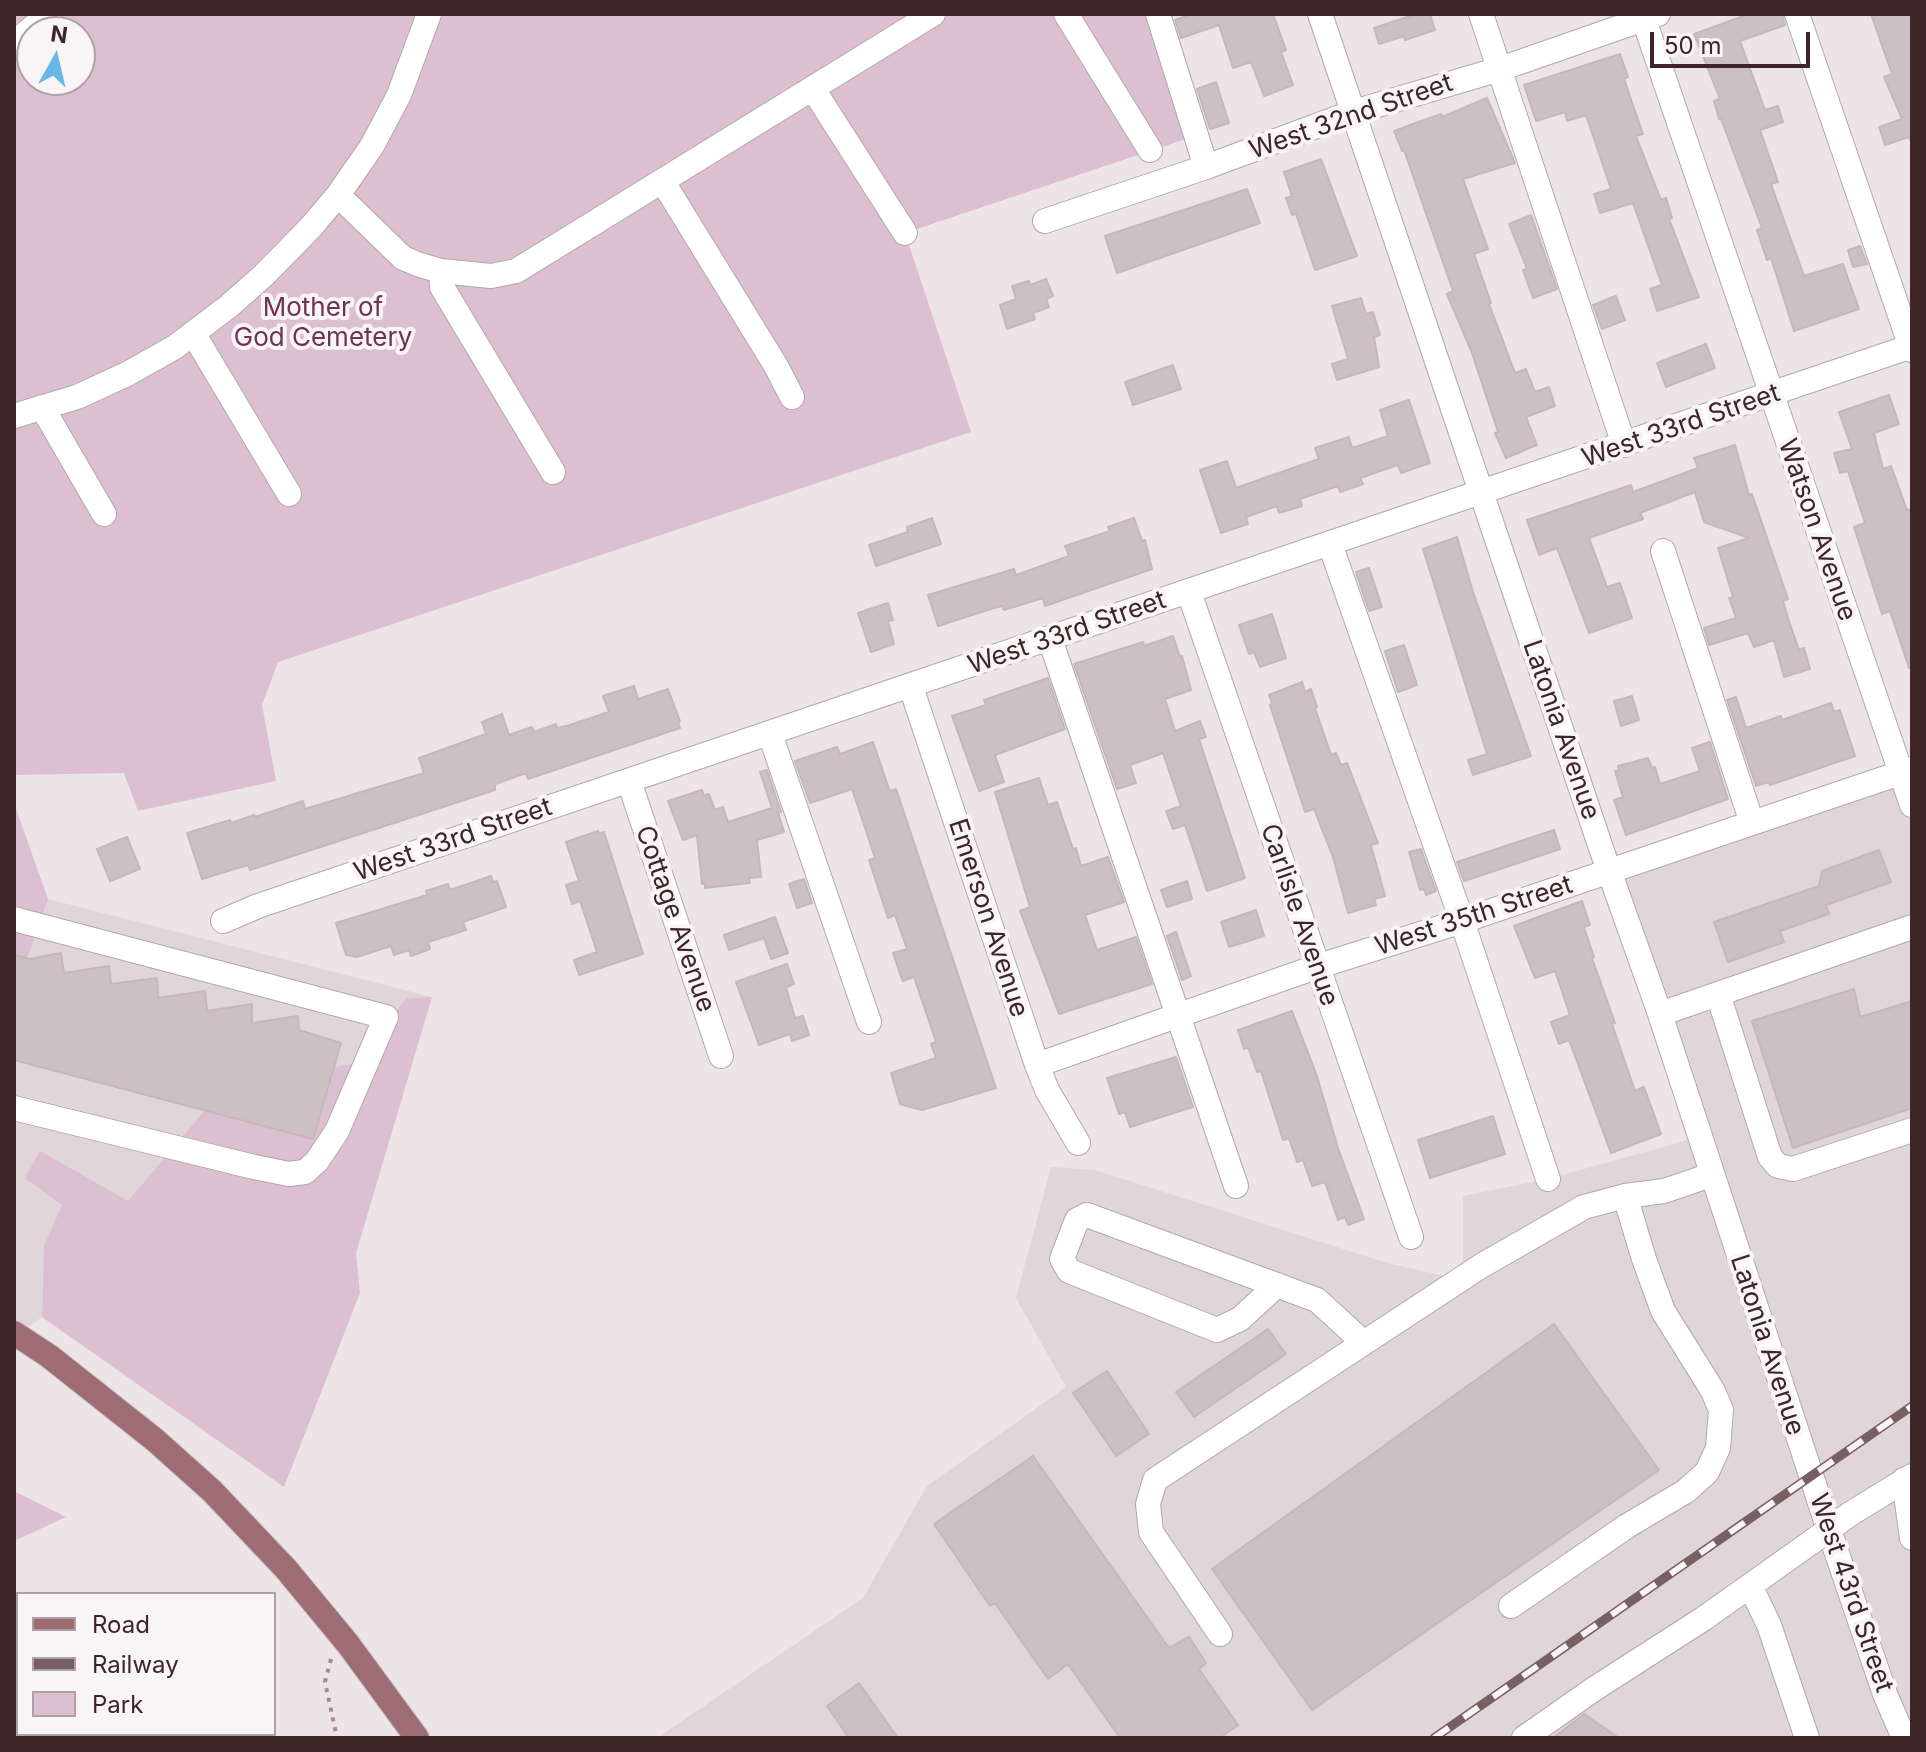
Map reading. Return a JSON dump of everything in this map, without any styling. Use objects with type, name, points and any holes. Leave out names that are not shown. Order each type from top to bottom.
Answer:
[{"type":"main road","points":[[14,1333],[49,1356],[155,1440],[212,1491],[286,1569],[348,1644],[417,1738]]},
{"type":"street","points":[[14,43],[49,14]]},
{"type":"street","points":[[14,416],[77,397],[127,374],[193,333],[264,275],[338,195],[372,146],[399,95],[429,14]]},
{"type":"street","points":[[338,195],[403,258],[441,271],[491,276],[516,271],[933,14]]},
{"type":"street","points":[[1066,14],[1150,150]]},
{"type":"street","points":[[1158,14],[1206,167]]},
{"type":"street","name":"Latonia Avenue","points":[[1320,14],[1660,1014],[1801,1447]]},
{"type":"street","points":[[1481,14],[1624,445]]},
{"type":"street","points":[[1797,14],[1912,348]]},
{"type":"street","name":"West 32nd Street","points":[[1045,221],[1206,167],[1354,112],[1500,69],[1648,16]]},
{"type":"street","name":"Watson Avenue","points":[[1648,16],[1770,396],[1906,771],[1912,805]]},
{"type":"street","points":[[813,89],[905,233]]},
{"type":"street","points":[[663,182],[792,397]]},
{"type":"street","points":[[441,271],[442,287],[553,472]]},
{"type":"street","points":[[193,333],[289,494]]},
{"type":"street","name":"West 33rd Street","points":[[223,921],[258,906],[1912,348]]},
{"type":"street","points":[[42,407],[104,514]]},
{"type":"street","points":[[1330,544],[1462,921],[1548,1179]]},
{"type":"street","points":[[1663,551],[1752,823]]},
{"type":"street","name":"Carlisle Avenue","points":[[1189,592],[1411,1237]]},
{"type":"street","points":[[1050,639],[1236,1186]]},
{"type":"street","name":"Emerson Avenue","points":[[911,687],[1037,1065],[1047,1090],[1078,1143]]},
{"type":"street","points":[[770,734],[869,1022]]},
{"type":"street","name":"West 35th Street","points":[[1037,1065],[1316,967],[1906,771]]},
{"type":"street","name":"Cottage Avenue","points":[[629,781],[721,1056]]},
{"type":"street","points":[[14,919],[386,1017],[337,1131],[317,1161],[305,1172],[289,1174],[254,1167],[14,1108]]},
{"type":"street","points":[[1660,1014],[1912,927]]},
{"type":"street","points":[[1718,994],[1770,1157],[1778,1166],[1793,1169],[1912,1130]]},
{"type":"street","points":[[1220,1634],[1151,1532],[1148,1504],[1155,1480],[1481,1266],[1584,1207],[1625,1196],[1664,1191],[1711,1175]]},
{"type":"street","points":[[1511,1606],[1627,1526],[1686,1491],[1707,1472],[1718,1448],[1721,1410],[1713,1391],[1663,1311],[1625,1196]]},
{"type":"street","points":[[1277,1285],[1240,1319],[1217,1330],[1069,1271],[1062,1259],[1077,1220],[1087,1215],[1277,1285],[1317,1300],[1364,1343]]},
{"type":"street","name":"West 43rd Street","points":[[1801,1447],[1885,1694],[1904,1738]]},
{"type":"street","points":[[1524,1738],[1748,1588],[1850,1514],[1908,1478],[1912,1538]]},
{"type":"street","points":[[1748,1588],[1769,1625],[1807,1738]]},
{"type":"path","points":[[337,1738],[325,1682],[332,1657],[348,1644]]},
{"type":"shaded area","points":[[1912,769],[1912,1738],[657,1738],[863,1598],[927,1486],[1066,1387],[1016,1298],[1051,1167],[1095,1170],[1387,1263],[1463,1280],[1463,1196],[1548,1179],[1699,1137],[1609,871]]},
{"type":"shaded area","points":[[48,899],[432,997],[406,998],[360,1062],[221,1091],[128,1201],[62,1205],[44,1245],[42,1317],[17,1335],[14,1333],[14,995]]},
{"type":"green space","name":"Mother of God Cemetery","points":[[14,14],[1158,14],[1198,135],[905,233],[971,432],[278,662],[262,705],[276,781],[138,811],[124,773],[14,775]]},
{"type":"green space","points":[[14,803],[48,899],[14,995]]},
{"type":"green space","points":[[432,997],[356,1253],[360,1293],[284,1487],[42,1317],[44,1245],[62,1205],[25,1178],[40,1151],[128,1201],[221,1091],[360,1062],[406,998]]},
{"type":"green space","points":[[14,1491],[66,1517],[14,1541]]},
{"type":"building","points":[[1192,14],[1273,14],[1286,50],[1281,52],[1293,85],[1264,96],[1251,62],[1233,68],[1219,25],[1181,38],[1175,20]]},
{"type":"building","points":[[1416,14],[1430,14],[1435,30],[1405,40],[1404,36],[1379,44],[1374,28]]},
{"type":"building","points":[[1749,14],[1782,14],[1785,25],[1740,41],[1765,110],[1778,106],[1783,122],[1760,130],[1778,182],[1771,184],[1804,276],[1843,264],[1859,309],[1794,331],[1771,258],[1767,260],[1757,230],[1762,228],[1719,119],[1714,101],[1720,99],[1694,34]]},
{"type":"building","points":[[1871,14],[1912,14],[1912,143],[1909,137],[1885,145],[1879,127],[1902,119],[1884,77],[1892,74]]},
{"type":"building","points":[[1620,54],[1628,77],[1624,79],[1643,134],[1636,136],[1661,200],[1666,198],[1672,218],[1669,219],[1699,297],[1657,311],[1650,289],[1662,285],[1633,203],[1600,213],[1594,194],[1611,189],[1586,115],[1567,121],[1565,112],[1536,121],[1524,85]]},
{"type":"building","points":[[1216,82],[1229,123],[1210,129],[1197,89]]},
{"type":"building","points":[[1487,98],[1515,163],[1463,179],[1488,249],[1474,254],[1515,373],[1526,369],[1535,392],[1549,387],[1555,406],[1526,417],[1537,445],[1506,458],[1495,433],[1498,432],[1472,353],[1447,294],[1453,291],[1404,150],[1394,131],[1441,114],[1442,117]]},
{"type":"building","points":[[1321,159],[1357,256],[1315,270],[1296,214],[1292,215],[1286,198],[1292,196],[1284,172]]},
{"type":"building","points":[[1247,189],[1260,223],[1117,273],[1105,236]]},
{"type":"building","points":[[1531,215],[1557,289],[1533,298],[1523,270],[1527,269],[1509,224]]},
{"type":"building","points":[[1860,246],[1867,264],[1853,267],[1848,250]]},
{"type":"building","points":[[1046,279],[1053,296],[1046,299],[1049,307],[1033,313],[1035,319],[1007,329],[1000,305],[1016,299],[1012,286],[1029,281],[1030,285]]},
{"type":"building","points":[[1616,296],[1625,320],[1602,329],[1593,305]]},
{"type":"building","points":[[1361,298],[1366,314],[1373,312],[1380,335],[1374,337],[1379,367],[1337,380],[1332,364],[1348,359],[1332,306]]},
{"type":"building","points":[[1706,344],[1715,368],[1666,387],[1657,363]]},
{"type":"building","points":[[1173,365],[1181,389],[1133,405],[1125,382]]},
{"type":"building","points":[[1889,395],[1899,424],[1874,433],[1883,469],[1891,466],[1907,510],[1912,509],[1912,667],[1909,668],[1890,611],[1882,614],[1854,527],[1865,523],[1848,471],[1840,473],[1834,453],[1852,449],[1839,412]]},
{"type":"building","points":[[1409,400],[1430,463],[1401,473],[1398,465],[1360,478],[1363,484],[1340,492],[1338,486],[1300,499],[1302,506],[1279,513],[1277,506],[1246,517],[1248,524],[1221,533],[1200,470],[1227,461],[1236,488],[1319,459],[1315,448],[1349,437],[1352,448],[1388,436],[1380,410]]},
{"type":"building","points":[[1735,445],[1749,495],[1752,494],[1788,599],[1783,601],[1788,618],[1799,650],[1804,648],[1810,669],[1784,677],[1774,640],[1754,647],[1748,633],[1709,645],[1704,628],[1736,618],[1718,548],[1749,538],[1704,522],[1695,492],[1640,513],[1643,519],[1589,538],[1607,587],[1620,583],[1632,618],[1589,633],[1557,548],[1539,555],[1527,520],[1631,485],[1633,492],[1698,468],[1694,458]]},
{"type":"building","points":[[932,518],[941,544],[876,566],[869,545],[908,532],[907,527]]},
{"type":"building","points":[[1134,518],[1142,541],[1145,540],[1152,569],[1045,606],[1043,598],[1004,610],[1002,606],[994,608],[938,626],[928,595],[1014,569],[1016,575],[1069,556],[1065,546],[1110,531],[1108,527]]},
{"type":"building","points":[[1457,537],[1473,592],[1531,756],[1473,775],[1468,760],[1487,754],[1423,549]]},
{"type":"building","points":[[1369,568],[1382,607],[1369,611],[1356,572]]},
{"type":"building","points":[[888,603],[893,620],[888,621],[894,644],[871,652],[858,613]]},
{"type":"building","points":[[1272,614],[1286,658],[1260,667],[1254,652],[1249,654],[1239,625]]},
{"type":"building","points":[[1173,636],[1191,690],[1165,699],[1175,731],[1200,721],[1206,737],[1199,739],[1245,878],[1207,891],[1185,825],[1173,829],[1166,811],[1181,806],[1163,753],[1130,765],[1136,783],[1117,789],[1074,664]]},
{"type":"building","points":[[1404,645],[1417,685],[1398,692],[1385,651]]},
{"type":"building","points":[[1048,678],[1065,729],[995,755],[1004,782],[979,791],[952,716],[986,705],[984,700]]},
{"type":"building","points":[[1302,682],[1305,692],[1311,689],[1331,755],[1336,753],[1341,765],[1347,763],[1378,843],[1371,845],[1385,896],[1374,899],[1376,905],[1348,913],[1333,857],[1314,809],[1305,812],[1270,705],[1269,695]]},
{"type":"building","points":[[634,686],[638,699],[668,689],[680,728],[528,779],[526,773],[495,784],[495,790],[250,870],[248,865],[202,879],[187,833],[230,820],[231,823],[255,817],[303,801],[305,809],[424,773],[419,758],[486,734],[482,722],[502,714],[509,735],[532,727],[534,732],[556,724],[557,728],[570,725],[609,712],[603,696]]},
{"type":"building","points":[[1632,696],[1639,720],[1621,726],[1614,701]]},
{"type":"building","points":[[1736,697],[1746,728],[1781,716],[1782,720],[1831,703],[1834,712],[1840,710],[1855,756],[1770,785],[1769,782],[1756,786],[1727,700]]},
{"type":"building","points":[[873,742],[889,789],[896,789],[996,1088],[922,1110],[900,1104],[891,1073],[936,1058],[931,1044],[936,1042],[914,977],[903,981],[893,953],[907,949],[895,915],[888,918],[869,860],[875,858],[852,789],[810,803],[795,761],[837,747],[840,754]]},
{"type":"building","points":[[1710,742],[1728,799],[1626,835],[1614,800],[1623,797],[1615,771],[1619,770],[1618,766],[1648,758],[1652,768],[1655,767],[1660,784],[1700,771],[1692,748]]},
{"type":"building","points":[[767,770],[784,832],[757,840],[761,877],[749,878],[750,883],[705,888],[697,835],[683,840],[668,801],[702,790],[704,796],[709,794],[715,810],[723,807],[728,822],[772,808],[760,772]]},
{"type":"building","points":[[1039,778],[1048,805],[1057,802],[1081,866],[1108,857],[1124,902],[1085,915],[1097,950],[1136,937],[1152,984],[1059,1014],[1020,911],[1030,907],[995,792]]},
{"type":"building","points":[[1554,830],[1560,849],[1464,881],[1457,862]]},
{"type":"building","points":[[598,831],[599,834],[604,832],[643,954],[579,975],[574,960],[597,952],[580,901],[572,904],[566,885],[579,881],[566,842]]},
{"type":"building","points":[[127,837],[140,869],[110,881],[97,849]]},
{"type":"building","points":[[1421,849],[1436,891],[1426,895],[1424,889],[1420,890],[1409,852]]},
{"type":"building","points":[[1879,850],[1891,882],[1826,905],[1829,914],[1780,931],[1784,942],[1728,962],[1714,922],[1819,886],[1822,871]]},
{"type":"building","points":[[491,876],[493,882],[497,881],[506,907],[463,922],[466,930],[428,942],[430,949],[411,956],[409,950],[394,955],[391,946],[357,957],[346,955],[336,923],[427,895],[426,891],[448,884],[450,890]]},
{"type":"building","points":[[804,879],[812,903],[797,908],[789,884]]},
{"type":"building","points":[[1187,881],[1192,899],[1167,907],[1161,890]]},
{"type":"building","points":[[1582,901],[1590,925],[1584,927],[1615,1023],[1612,1024],[1635,1091],[1644,1087],[1661,1134],[1611,1153],[1569,1040],[1559,1044],[1551,1022],[1570,1015],[1555,971],[1535,978],[1514,926]]},
{"type":"building","points":[[1256,910],[1264,936],[1229,947],[1221,922]]},
{"type":"building","points":[[775,917],[788,953],[771,959],[764,938],[729,950],[724,935]]},
{"type":"building","points":[[1176,932],[1191,976],[1182,980],[1167,936]]},
{"type":"building","points":[[61,953],[64,973],[109,966],[111,984],[157,978],[158,998],[205,991],[207,1011],[252,1004],[252,1023],[298,1016],[299,1030],[341,1043],[313,1139],[14,1060],[14,955],[30,959]]},
{"type":"building","points":[[787,964],[794,984],[786,987],[795,1018],[803,1016],[809,1035],[792,1041],[790,1034],[759,1045],[736,982]]},
{"type":"building","points":[[1854,989],[1860,1017],[1912,1001],[1912,1108],[1793,1148],[1752,1021]]},
{"type":"building","points":[[1292,1011],[1364,1219],[1348,1225],[1345,1217],[1338,1220],[1325,1182],[1312,1186],[1303,1160],[1297,1162],[1289,1138],[1283,1140],[1261,1071],[1257,1072],[1248,1047],[1244,1049],[1238,1030]]},
{"type":"building","points":[[1176,1057],[1193,1107],[1130,1127],[1125,1112],[1119,1114],[1107,1078]]},
{"type":"building","points":[[1493,1116],[1505,1154],[1430,1178],[1418,1140]]},
{"type":"building","points":[[1554,1324],[1659,1470],[1312,1710],[1212,1569]]},
{"type":"building","points":[[1268,1329],[1286,1354],[1194,1417],[1176,1392]]},
{"type":"building","points":[[1107,1371],[1149,1434],[1116,1456],[1073,1393]]},
{"type":"building","points":[[1033,1456],[1169,1648],[1189,1637],[1206,1663],[1199,1669],[1238,1725],[1220,1738],[1120,1738],[1068,1664],[1048,1679],[995,1603],[990,1606],[934,1524]]},
{"type":"building","points":[[859,1683],[898,1738],[849,1738],[827,1706]]},
{"type":"building","points":[[1584,1714],[1619,1738],[1553,1738]]},
{"type":"railway","points":[[1434,1738],[1912,1406]]}]
